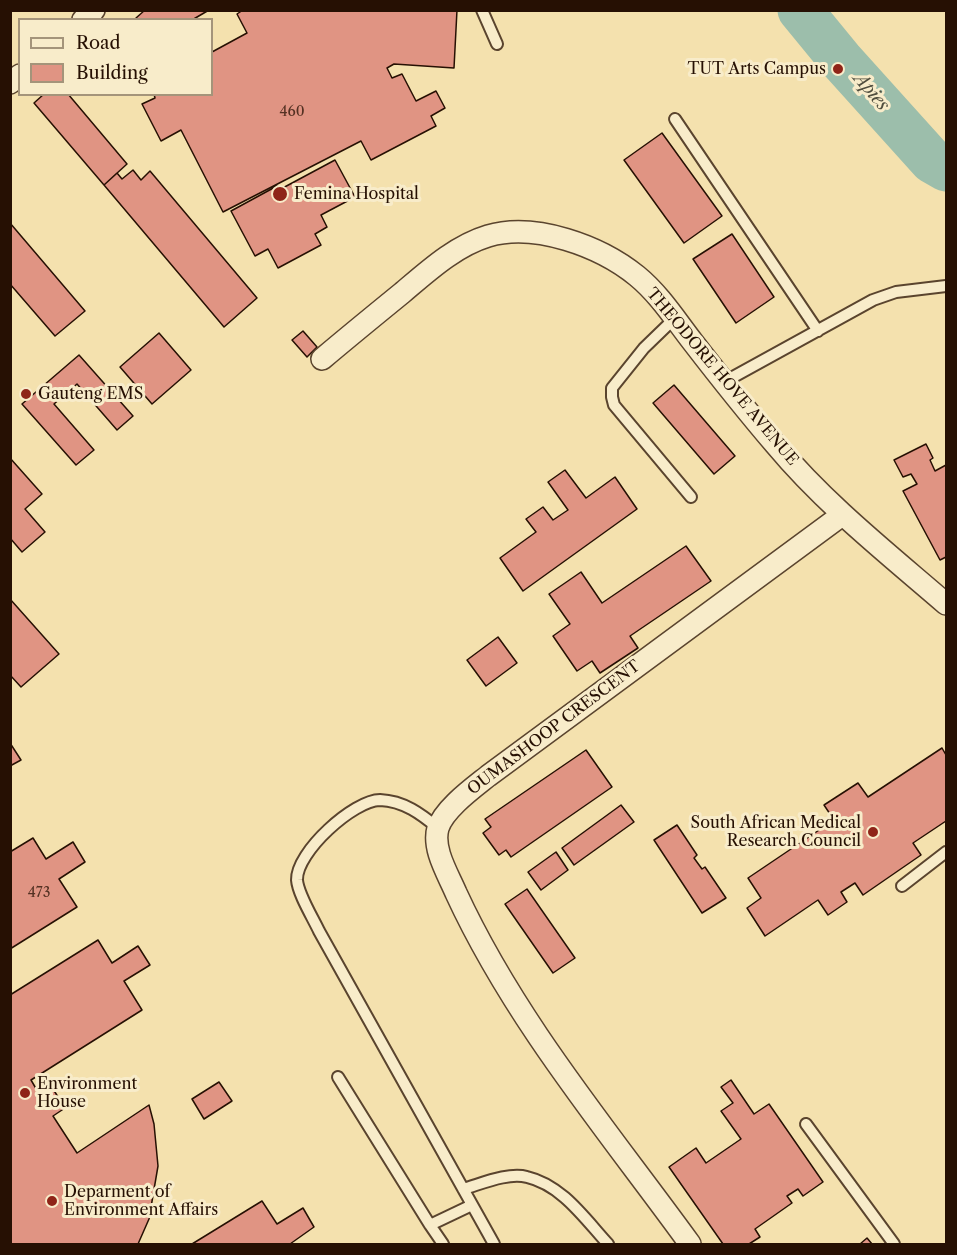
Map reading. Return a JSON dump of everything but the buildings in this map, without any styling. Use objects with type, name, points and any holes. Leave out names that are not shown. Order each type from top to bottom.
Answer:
[{"type":"street","name":"THEODORE HOVE AVENUE","points":[[322,359],[432,268],[465,244],[509,231],[539,234],[574,242],[609,257],[637,276],[660,300],[777,446],[842,515],[946,604]]},
{"type":"street","name":"OUMASHOOP CRESCENT","points":[[438,828],[460,800],[488,776],[842,515]]},
{"type":"street","points":[[438,828],[437,844],[444,866],[468,920],[499,974],[555,1061],[690,1245]]},
{"type":"lane","points":[[482,10],[497,44]]},
{"type":"lane","points":[[675,119],[818,331]]},
{"type":"lane","points":[[724,382],[873,300],[888,295],[946,286]]},
{"type":"lane","points":[[674,319],[644,348],[612,388],[612,397],[614,405],[691,497]]},
{"type":"lane","points":[[438,828],[417,811],[398,803],[378,800],[332,825],[306,855],[299,868],[297,880],[319,932],[494,1245]]},
{"type":"lane","points":[[902,886],[946,852]]},
{"type":"lane","points":[[338,1077],[443,1245]]},
{"type":"lane","points":[[806,1124],[894,1245]]},
{"type":"lane","points":[[463,1189],[499,1178],[525,1176],[566,1198],[608,1245]]},
{"type":"lane","points":[[430,1224],[472,1205]]},
{"type":"waterway","name":"Apies","points":[[800,10],[841,60],[932,161],[946,169]]},
{"type":"place","name":"TUT Arts Campus","points":[[838,69]]},
{"type":"place","name":"Femina Hospital","points":[[280,194]]},
{"type":"place","name":"Gauteng EMS","points":[[26,394]]},
{"type":"place","name":"South African Medical Research Council","points":[[873,832]]},
{"type":"place","name":"Environment House","points":[[25,1093]]},
{"type":"place","name":"Deparment of Environment Affairs","points":[[52,1201]]}]
